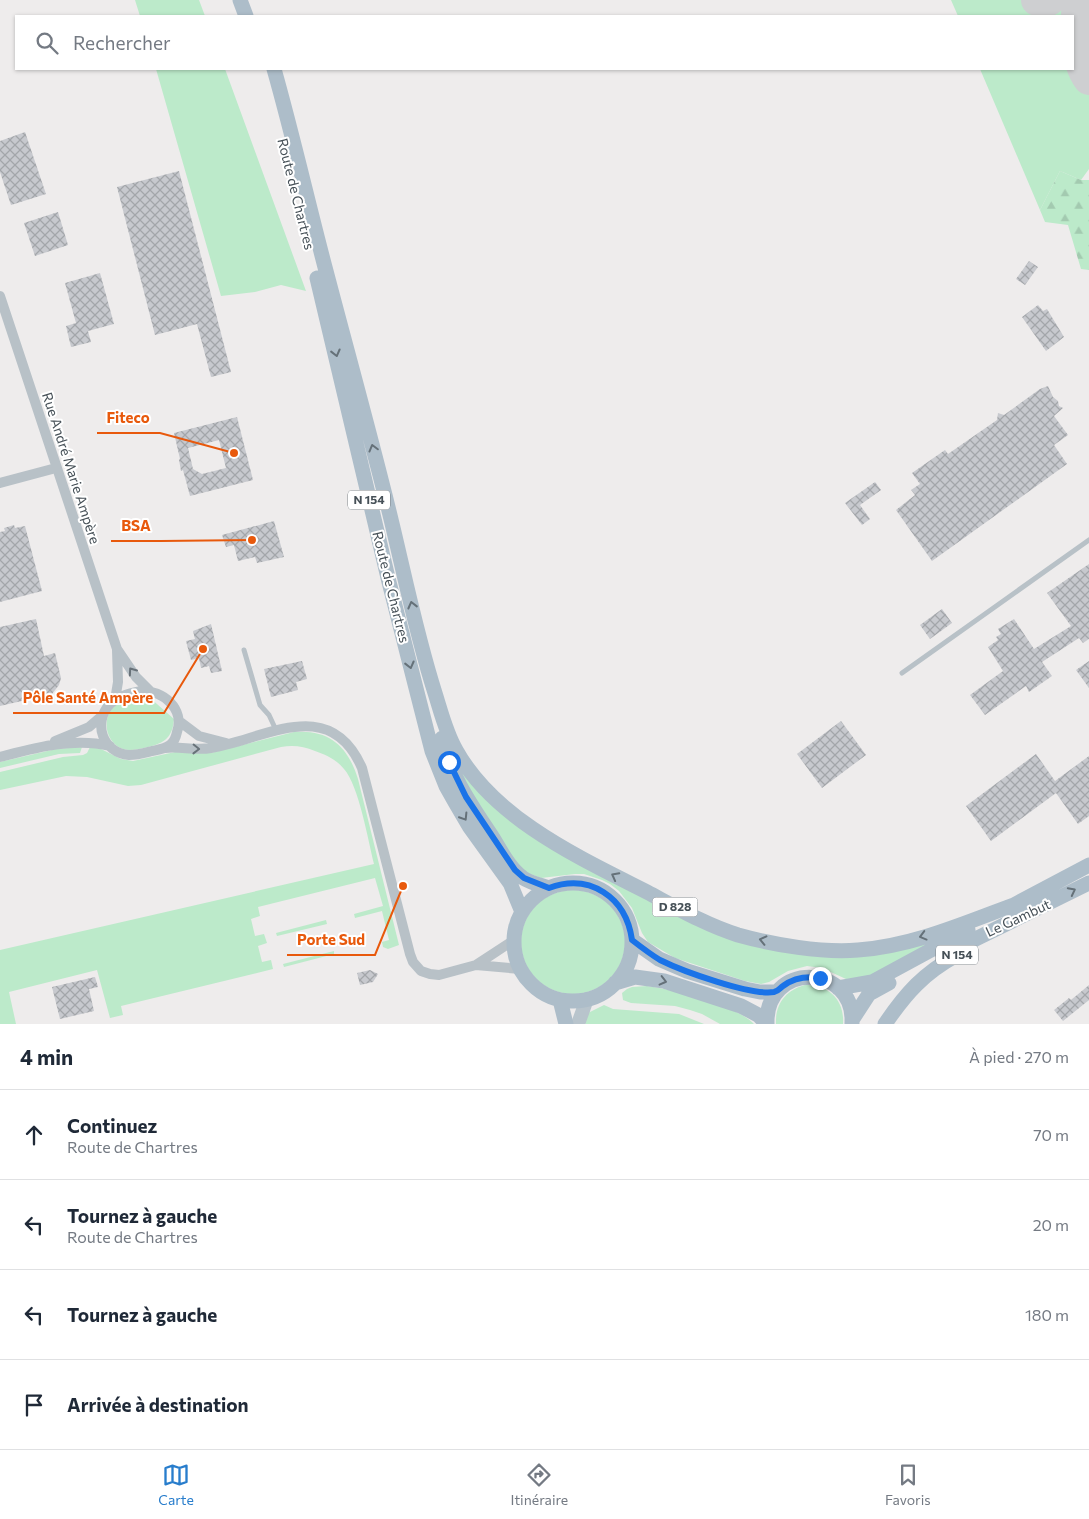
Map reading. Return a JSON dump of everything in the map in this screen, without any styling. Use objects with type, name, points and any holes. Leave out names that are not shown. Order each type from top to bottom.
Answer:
[{"type":"main road","points":[[240,0],[246,15]]},
{"type":"main road","points":[[251,0],[257,15]]},
{"type":"main road","name":"Route de Chartres","points":[[263,70],[278,118],[389,582],[432,751],[455,802],[469,826],[510,884],[522,912]]},
{"type":"main road","name":"N 154","points":[[274,70],[380,475],[428,670],[444,747],[456,778],[466,797],[515,870],[524,878],[549,888]]},
{"type":"main road","name":"D 828","points":[[428,670],[454,748],[470,772],[505,808],[548,838],[588,861],[707,923],[736,934],[768,942],[809,948],[857,950],[894,944],[940,932],[1019,903]]},
{"type":"main road","name":"Le Gambut","points":[[1019,903],[1089,865]]},
{"type":"main road","points":[[616,983],[627,968],[632,940],[631,930],[624,912],[618,904],[604,892],[577,883],[549,888],[534,898],[522,912],[516,926],[514,940],[515,955],[520,969],[537,989],[560,1000],[574,1001],[587,999],[602,993],[616,983],[635,977],[664,980],[741,1006],[758,1015],[767,1024]]},
{"type":"main road","name":"Le Gambut","points":[[852,1022],[865,999],[874,991],[990,931],[1089,883]]},
{"type":"main road","name":"D 828","points":[[838,988],[872,982],[1019,903]]},
{"type":"main road","name":"N 154","points":[[885,1024],[910,990],[932,970],[1046,905]]},
{"type":"main road","points":[[632,940],[659,959],[687,971],[745,989],[760,992],[777,992]]},
{"type":"main road","points":[[767,1024],[769,1007],[777,992],[793,980],[807,977],[820,978],[838,988],[849,1001],[852,1022]]},
{"type":"main road","points":[[578,1024],[587,999]]},
{"type":"main road","points":[[560,1000],[566,1024]]},
{"type":"street","name":"Rue André Marie Ampère","points":[[0,296],[117,648],[136,678],[150,691]]},
{"type":"street","points":[[0,483],[56,468]]},
{"type":"street","name":"Rue André Marie Ampère","points":[[115,700],[118,682],[117,648]]},
{"type":"street","points":[[38,748],[81,731],[94,723],[115,700],[136,692],[150,691],[162,696],[171,704],[180,721],[173,741],[165,748]]},
{"type":"street","points":[[103,715],[101,722],[104,739],[117,751],[129,755],[165,748],[204,749],[302,725],[321,728],[338,736],[358,758],[410,954],[416,966],[421,971],[434,975],[476,965],[520,969]]},
{"type":"street","points":[[180,721],[199,736],[227,743]]},
{"type":"street","points":[[0,757],[38,748],[79,743],[110,746]]},
{"type":"street","points":[[476,965],[514,940]]},
{"type":"lane","points":[[902,673],[1089,540]]},
{"type":"lane","points":[[244,650],[260,705],[270,715],[276,730]]},
{"type":"green space","points":[[135,0],[199,0],[205,15],[140,15]]},
{"type":"green space","points":[[951,0],[1089,0],[1089,169],[1081,180],[1060,171],[1040,210],[980,70],[1074,70],[1074,15],[958,15]]},
{"type":"green space","points":[[156,70],[225,70],[306,291],[281,285],[255,292],[221,296]]},
{"type":"green space","points":[[1060,171],[1081,180],[1089,180],[1089,270],[1081,269],[1068,225],[1045,222],[1040,210]]},
{"type":"green space","points":[[149,697],[174,719],[171,733],[162,742],[140,749],[129,750],[115,745],[108,733],[107,718],[110,712],[115,706],[127,700]]},
{"type":"green space","points":[[294,732],[318,734],[336,742],[343,749],[354,768],[399,945],[388,949],[383,947],[382,942],[389,940],[382,911],[355,918],[354,914],[383,906],[375,878],[258,907],[260,916],[251,919],[255,936],[264,934],[267,943],[258,946],[262,962],[271,960],[273,969],[121,1006],[123,1015],[110,1018],[97,970],[9,992],[16,1024],[0,1024],[0,950],[374,864],[359,800],[349,777],[344,769],[334,760],[306,748],[294,746],[281,747],[141,785],[128,786],[87,777],[66,776],[0,790],[0,772],[63,757],[83,755],[87,753],[90,747],[101,749],[121,759],[133,761],[175,752],[211,753]]},
{"type":"green space","points":[[82,747],[80,753],[59,754],[0,768],[0,762],[56,749]]},
{"type":"green space","points":[[463,770],[496,806],[765,948],[923,944],[927,946],[870,978],[846,979],[822,968],[807,966],[788,971],[769,982],[761,984],[745,981],[675,958],[648,942],[642,933],[632,908],[619,891],[610,884],[584,874],[541,878],[520,870],[458,772],[463,774]]},
{"type":"green space","points":[[573,890],[593,894],[610,905],[621,922],[625,942],[621,962],[610,979],[593,990],[573,994],[553,990],[536,979],[525,962],[521,942],[525,922],[536,905],[553,894]]},
{"type":"green space","points":[[326,920],[327,924],[277,936],[276,933]]},
{"type":"green space","points":[[334,951],[334,954],[284,967],[283,964]]},
{"type":"green space","points":[[805,985],[821,987],[833,995],[841,1008],[843,1024],[776,1024],[777,1010],[783,999],[792,990]]},
{"type":"green space","points":[[647,986],[704,999],[746,1017],[754,1024],[720,1024],[702,1014],[675,1006],[631,1003],[623,1000],[622,993],[627,989]]},
{"type":"green space","points":[[604,1005],[613,1009],[679,1014],[704,1024],[586,1024],[583,1022],[588,1013]]},
{"type":"building","points":[[25,132],[46,194],[11,205],[0,172],[0,141]]},
{"type":"building","points":[[179,171],[231,372],[211,377],[197,324],[155,335],[117,187]]},
{"type":"building","points":[[58,212],[68,245],[35,256],[24,223]]},
{"type":"building","points":[[1029,261],[1038,267],[1025,285],[1016,279]]},
{"type":"building","points":[[100,273],[114,324],[88,331],[91,342],[71,347],[66,326],[76,323],[65,283]]},
{"type":"building","points":[[1038,305],[1043,311],[1047,309],[1064,337],[1046,351],[1022,317]]},
{"type":"building","points":[[1048,386],[1053,397],[1058,401],[1059,406],[1063,408],[1054,416],[1068,435],[1054,445],[1067,464],[932,561],[896,510],[915,495],[911,490],[920,484],[912,473],[945,450],[948,454],[997,420],[998,413],[1004,415],[1040,389]]},
{"type":"building","points":[[237,417],[253,480],[190,496],[183,470],[181,471],[174,433]],"holes":[[[219,440],[226,468],[202,474],[193,469],[188,448]]]},
{"type":"building","points":[[875,482],[881,490],[860,505],[870,519],[862,525],[845,503]]},
{"type":"building","points":[[274,521],[284,557],[257,563],[255,557],[238,561],[234,545],[226,547],[222,535]]},
{"type":"building","points":[[14,525],[15,528],[25,526],[42,591],[0,602],[0,532],[5,531],[4,528]]},
{"type":"building","points":[[1089,564],[1089,639],[1083,643],[1079,638],[1042,662],[1052,676],[1029,692],[1026,686],[985,715],[970,695],[1003,671],[988,647],[998,640],[996,637],[1001,634],[998,629],[1014,619],[1034,649],[1071,626],[1047,593]]},
{"type":"building","points":[[942,609],[952,623],[930,639],[920,625]]},
{"type":"building","points":[[36,619],[44,656],[55,653],[61,678],[59,685],[52,694],[0,706],[0,627]]},
{"type":"building","points":[[211,624],[222,671],[211,673],[209,666],[201,668],[199,658],[191,660],[186,641],[195,639],[193,631]]},
{"type":"building","points":[[302,661],[307,679],[296,682],[298,690],[271,697],[264,669]]},
{"type":"building","points":[[1089,661],[1089,688],[1076,670]]},
{"type":"building","points":[[841,721],[866,755],[822,788],[797,754]]},
{"type":"building","points":[[1036,754],[1055,781],[1089,756],[1089,816],[1078,824],[1056,793],[991,841],[966,806]]},
{"type":"building","points":[[370,970],[378,974],[373,982],[360,985],[357,973]]},
{"type":"building","points":[[95,977],[98,987],[89,989],[94,1011],[60,1019],[52,987]]},
{"type":"building","points":[[1089,985],[1089,1000],[1063,1021],[1054,1010],[1069,998],[1071,1000]]},
{"type":"taxiway","points":[[1037,0],[1049,0]]},
{"type":"taxiway","points":[[1078,0],[1078,51],[1084,71],[1089,79]]},
{"type":"place","name":"Fiteco","points":[[234,453]]},
{"type":"place","name":"BSA","points":[[252,540]]},
{"type":"place","name":"Pôle Santé Ampère","points":[[203,649]]},
{"type":"place","name":"Porte Sud","points":[[403,886]]},
{"type":"route","points":[[449,762],[466,797],[515,870],[524,878],[549,888],[577,883],[604,892],[624,912],[631,930],[632,940],[645,951],[687,971],[760,992],[777,992],[787,983],[800,978],[820,978]]}]
